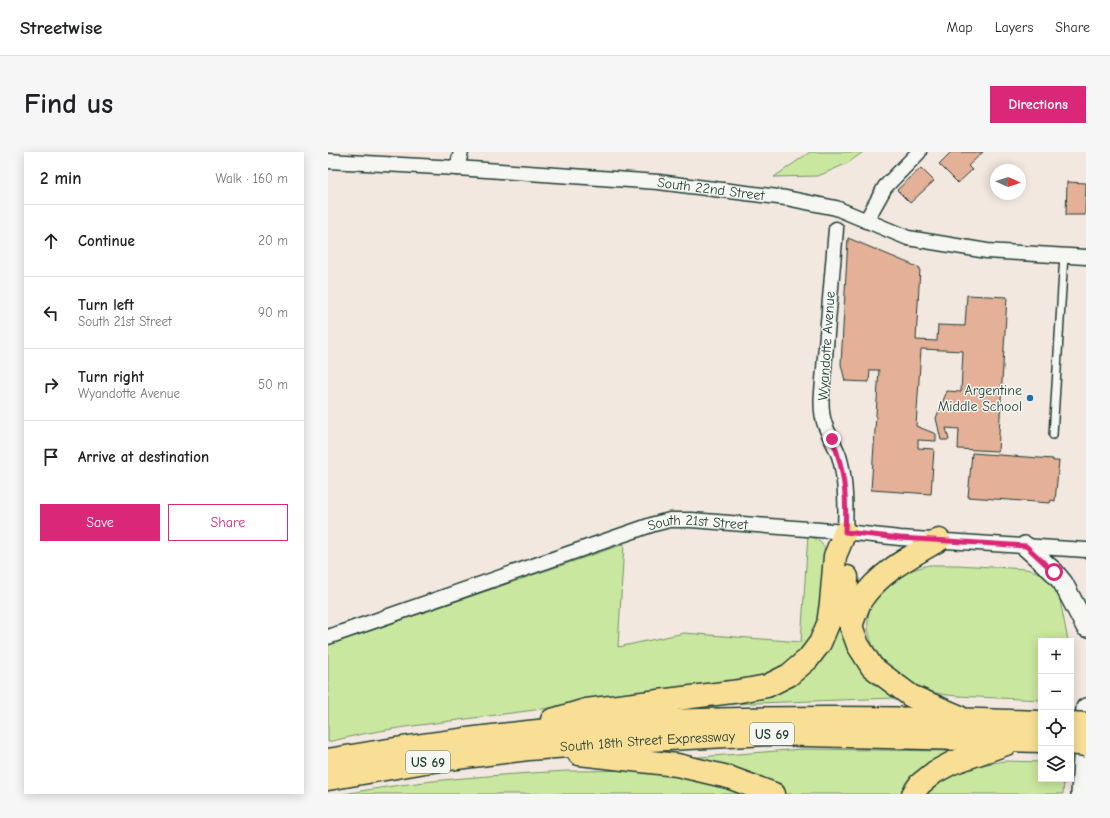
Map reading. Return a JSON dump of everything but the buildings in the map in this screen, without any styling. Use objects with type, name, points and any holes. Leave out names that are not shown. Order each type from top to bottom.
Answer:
[{"type":"highway","points":[[845,532],[847,560],[846,604],[851,626],[858,645],[872,667],[911,696],[967,720]]},
{"type":"highway","points":[[497,735],[586,710],[740,691],[767,686],[789,675],[808,659],[820,643],[828,624],[835,556],[845,532]]},
{"type":"highway","points":[[851,626],[860,602],[878,579],[899,564],[939,540]]},
{"type":"highway","name":"South 18th Street Expressway","points":[[328,760],[382,750],[497,735],[615,723],[732,718],[1038,722]]},
{"type":"highway","points":[[1074,723],[1086,724]]},
{"type":"highway","name":"South 18th Street Expressway","points":[[328,779],[425,762],[528,749],[648,740],[768,734],[1038,741]]},
{"type":"highway","points":[[914,794],[920,784],[935,772],[952,763],[1017,740]]},
{"type":"highway","points":[[1074,744],[1086,745]]},
{"type":"highway","points":[[528,749],[677,766],[728,778],[774,794]]},
{"type":"street","points":[[457,168],[461,152]]},
{"type":"street","points":[[866,221],[885,187],[919,152]]},
{"type":"street","name":"South 22nd Street","points":[[328,161],[457,168],[658,182],[786,198],[836,208],[908,238],[987,251],[1086,256]]},
{"type":"street","name":"Wyandotte Avenue","points":[[836,229],[821,411],[825,425],[840,457],[846,509],[845,532]]},
{"type":"street","name":"South 21st Street","points":[[328,637],[654,524],[670,520],[691,520],[1086,550]]},
{"type":"street","points":[[1026,546],[1054,572],[1063,583],[1086,627]]},
{"type":"street","points":[[1081,794],[1086,708]]},
{"type":"lane","points":[[1053,434],[1064,255]]},
{"type":"green space","points":[[810,152],[863,152],[848,163],[818,176],[774,177]]},
{"type":"green space","points":[[808,535],[819,541],[826,551],[823,610],[808,645],[783,669],[748,682],[405,727],[362,734],[328,742],[328,645],[624,544],[618,647],[684,633],[801,642]]},
{"type":"green space","points":[[929,565],[1026,569],[1043,575],[1057,586],[1055,588],[1060,600],[1067,638],[1038,638],[1038,700],[956,696],[935,693],[909,682],[888,666],[879,656],[872,644],[868,619],[871,606],[876,598],[898,577],[909,571]]},
{"type":"green space","points":[[836,617],[896,695],[895,698],[729,704],[729,698],[767,692]]},
{"type":"green space","points":[[803,749],[949,751],[950,757],[905,794],[786,794],[771,787],[686,758]]},
{"type":"green space","points":[[1005,761],[1038,762],[1038,782],[1064,782],[1063,794],[927,794],[935,786],[953,775],[973,767]]},
{"type":"green space","points":[[567,771],[628,771],[665,773],[696,779],[748,794],[344,794],[400,785],[483,776]]},
{"type":"place","name":"Argentine Middle School","points":[[1030,398]]},
{"type":"route","points":[[832,439],[840,457],[844,485],[846,509],[845,532],[900,538],[1026,546],[1054,572]]}]
